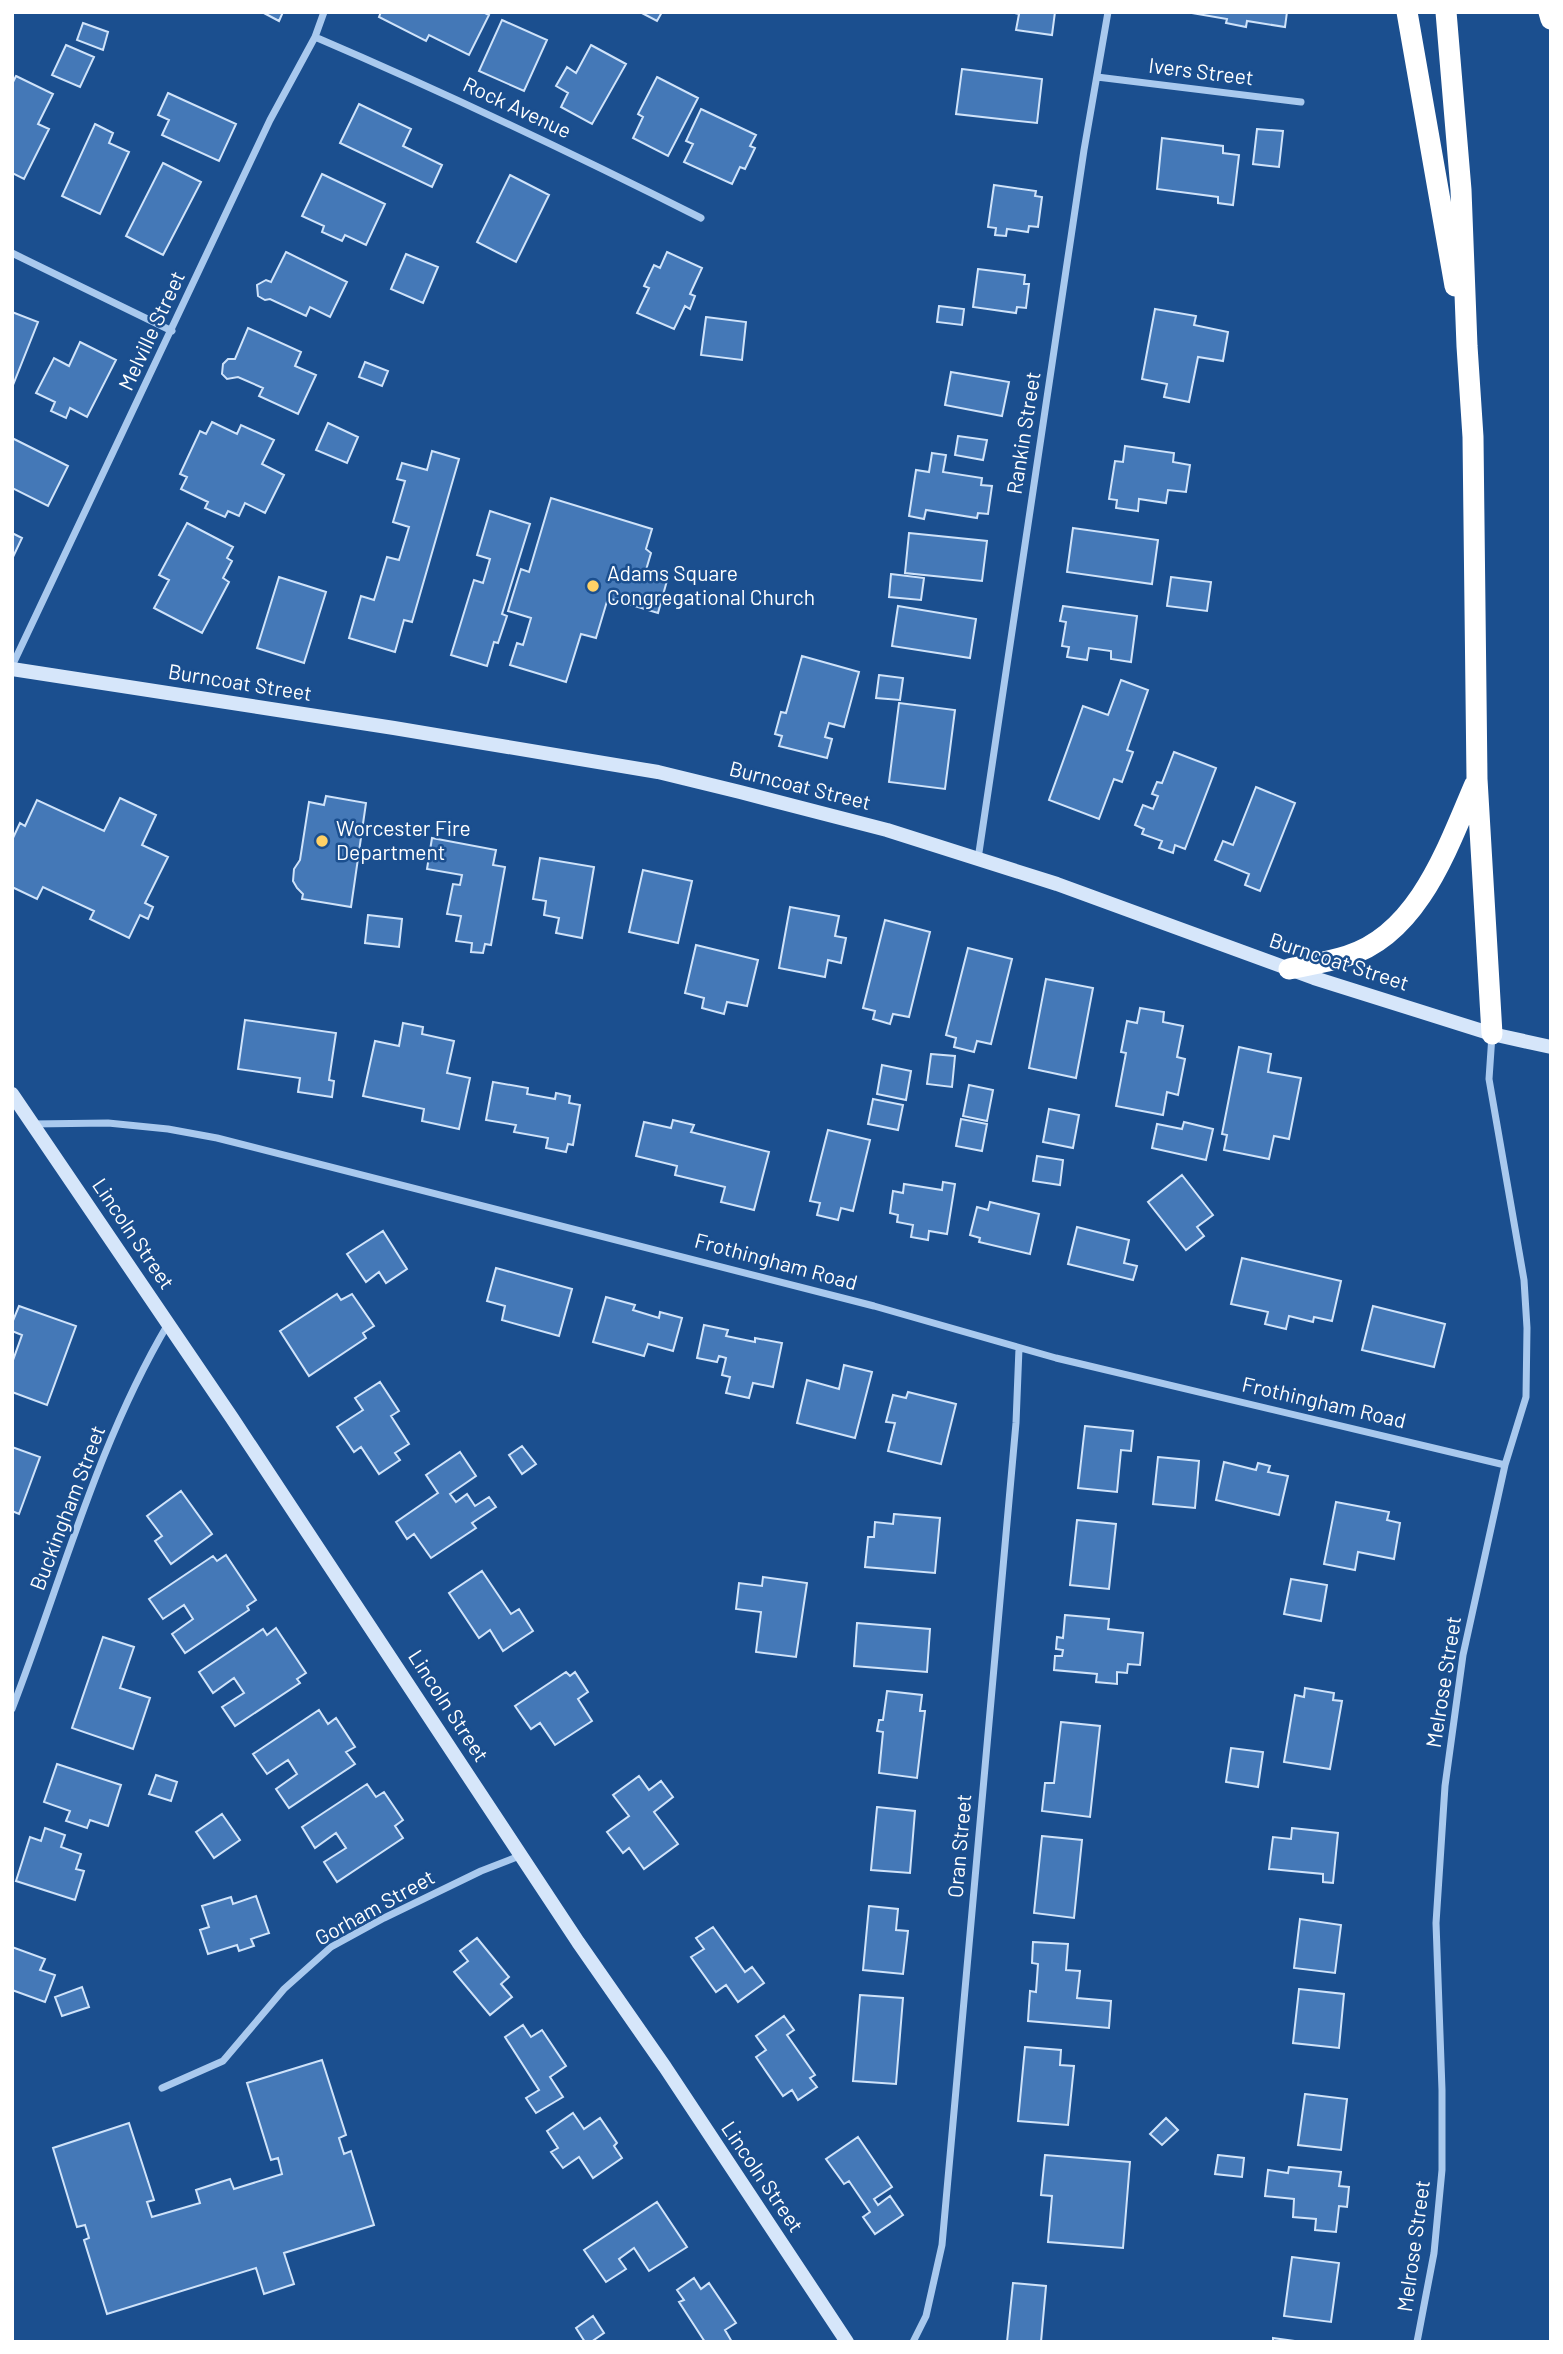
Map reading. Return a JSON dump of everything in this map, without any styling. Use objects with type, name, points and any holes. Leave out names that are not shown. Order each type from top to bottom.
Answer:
[{"type":"highway","points":[[1407,12],[1445,237],[1467,346]]},
{"type":"highway","points":[[1446,12],[1461,190],[1473,437],[1478,779],[1492,1034]]},
{"type":"highway","points":[[1549,12],[1551,19]]},
{"type":"highway","points":[[1289,969],[1349,956],[1386,936],[1394,928],[1415,906],[1439,866],[1478,779]]},
{"type":"main road","name":"Burncoat Street","points":[[12,668],[387,726],[658,772],[887,830],[1068,888],[1289,969],[1492,1034],[1551,1047]]},
{"type":"main road","name":"Lincoln Street","points":[[12,1094],[847,2342]]},
{"type":"street","name":"Melville Street","points":[[12,668],[270,120],[315,37],[324,12]]},
{"type":"street","name":"Rankin Street","points":[[978,859],[1108,12]]},
{"type":"street","name":"Rock Avenue","points":[[315,37],[430,86],[701,218]]},
{"type":"street","name":"Ivers Street","points":[[1097,77],[1301,102]]},
{"type":"street","points":[[12,253],[172,331]]},
{"type":"street","name":"Melrose Street","points":[[1417,2342],[1434,2253],[1442,2170],[1436,1923],[1445,1786],[1463,1655],[1505,1465],[1526,1397],[1527,1328],[1524,1280],[1489,1079],[1492,1034]]},
{"type":"street","name":"Frothingham Road","points":[[33,1124],[108,1123],[168,1129],[217,1138],[874,1306],[1019,1348],[1505,1465]]},
{"type":"street","name":"Buckingham Street","points":[[12,1709],[109,1444],[144,1365],[168,1324]]},
{"type":"street","name":"Oran Street","points":[[913,2342],[926,2316],[942,2245],[1016,1423],[1019,1348]]},
{"type":"street","name":"Gorham Street","points":[[162,2088],[223,2061],[284,1989],[331,1947],[384,1917],[481,1871],[522,1855]]},
{"type":"building","points":[[262,12],[283,12],[279,21]]},
{"type":"building","points":[[381,12],[483,12],[489,15],[469,55],[429,35],[426,41],[379,17]]},
{"type":"building","points":[[640,12],[662,12],[657,21]]},
{"type":"building","points":[[1010,12],[1055,12],[1052,35],[1016,30],[1019,14]]},
{"type":"building","points":[[1186,12],[1287,12],[1285,27],[1247,21],[1246,27],[1226,23],[1227,19]]},
{"type":"building","points":[[502,20],[547,40],[524,91],[479,71]]},
{"type":"building","points":[[83,23],[108,32],[103,50],[77,40]]},
{"type":"building","points":[[66,45],[94,57],[80,87],[52,75]]},
{"type":"building","points":[[591,45],[626,64],[592,124],[561,107],[568,93],[556,86],[567,67],[576,73]]},
{"type":"building","points":[[962,69],[1042,79],[1037,123],[956,114]]},
{"type":"building","points":[[16,76],[53,94],[38,124],[49,129],[24,179],[12,173],[12,84]]},
{"type":"building","points":[[657,77],[698,98],[668,156],[633,138],[643,117],[638,114]]},
{"type":"building","points":[[168,93],[236,124],[219,161],[162,135],[169,120],[158,115]]},
{"type":"building","points":[[359,104],[411,129],[403,146],[442,165],[432,187],[340,143]]},
{"type":"building","points":[[701,109],[756,135],[750,146],[755,148],[745,169],[740,167],[732,184],[684,162],[693,144],[686,141]]},
{"type":"building","points":[[95,124],[113,133],[109,143],[129,152],[100,214],[62,196]]},
{"type":"building","points":[[1257,129],[1283,131],[1279,167],[1253,164]]},
{"type":"building","points":[[1162,138],[1223,146],[1223,153],[1239,155],[1233,205],[1218,203],[1218,197],[1157,189]]},
{"type":"building","points":[[163,163],[201,182],[163,255],[126,236]]},
{"type":"building","points":[[322,174],[385,204],[366,245],[345,235],[342,241],[322,232],[324,226],[302,216]]},
{"type":"building","points":[[510,175],[549,195],[516,262],[477,242]]},
{"type":"building","points":[[994,185],[1036,191],[1035,196],[1042,197],[1038,227],[1029,226],[1028,232],[1007,229],[1006,236],[995,235],[996,228],[988,227]]},
{"type":"building","points":[[286,252],[347,282],[330,317],[310,307],[306,316],[258,296],[257,285],[266,280],[271,282]]},
{"type":"building","points":[[667,252],[702,268],[690,294],[695,296],[690,309],[685,306],[674,329],[637,313],[649,288],[644,286],[654,265],[660,268]]},
{"type":"building","points":[[406,254],[438,267],[423,303],[391,289]]},
{"type":"building","points":[[978,269],[1025,275],[1024,284],[1029,284],[1026,308],[1017,307],[1016,313],[973,307]]},
{"type":"building","points":[[939,306],[964,309],[962,325],[937,322]]},
{"type":"building","points":[[1155,309],[1196,316],[1194,325],[1228,332],[1223,361],[1198,357],[1189,402],[1164,397],[1167,384],[1142,379]]},
{"type":"building","points":[[12,312],[38,322],[13,385],[12,385]]},
{"type":"building","points":[[706,317],[746,322],[742,360],[701,355]]},
{"type":"building","points":[[248,328],[301,352],[295,366],[316,375],[298,414],[259,396],[263,388],[238,377],[227,379],[222,374],[223,364],[228,359],[235,359]]},
{"type":"building","points":[[80,342],[116,360],[87,417],[70,408],[66,418],[51,411],[55,402],[36,393],[54,358],[69,366]]},
{"type":"building","points":[[365,362],[388,371],[382,386],[359,377]]},
{"type":"building","points":[[951,372],[1009,382],[1002,416],[945,405]]},
{"type":"building","points":[[212,422],[237,434],[241,425],[274,440],[262,464],[284,475],[265,513],[245,503],[239,516],[228,511],[225,517],[205,508],[208,502],[181,489],[187,477],[180,474],[200,431],[206,434]]},
{"type":"building","points":[[328,423],[358,437],[347,463],[316,450]]},
{"type":"building","points":[[958,436],[987,440],[983,460],[955,455]]},
{"type":"building","points":[[12,438],[68,466],[48,506],[12,488]]},
{"type":"building","points":[[1125,446],[1174,453],[1173,462],[1190,465],[1186,492],[1168,490],[1166,503],[1139,499],[1138,511],[1116,508],[1117,500],[1109,499],[1115,461],[1123,462]]},
{"type":"building","points":[[432,451],[459,459],[412,622],[404,620],[395,652],[349,638],[361,596],[374,600],[387,557],[399,560],[409,527],[393,522],[405,481],[397,479],[402,463],[427,470]]},
{"type":"building","points":[[932,453],[946,455],[943,472],[982,478],[981,485],[992,486],[988,514],[978,513],[977,518],[926,510],[924,519],[909,516],[916,470],[929,472]]},
{"type":"building","points":[[551,498],[652,529],[646,549],[651,553],[646,570],[668,577],[658,613],[608,598],[596,638],[581,634],[566,682],[510,665],[517,643],[523,645],[531,618],[508,611],[521,569],[529,572]]},
{"type":"building","points":[[490,511],[530,524],[502,614],[507,616],[498,643],[494,642],[487,666],[451,655],[474,580],[483,583],[490,559],[477,555]]},
{"type":"building","points":[[187,523],[233,547],[227,558],[232,561],[223,578],[229,582],[202,633],[154,608],[169,580],[159,575]]},
{"type":"building","points":[[1073,528],[1158,540],[1152,584],[1067,572]]},
{"type":"building","points":[[12,533],[22,538],[12,559]]},
{"type":"building","points":[[909,533],[987,541],[982,581],[905,573]]},
{"type":"building","points":[[891,574],[924,578],[921,600],[889,597]]},
{"type":"building","points":[[279,577],[326,592],[304,663],[257,648]]},
{"type":"building","points":[[1171,577],[1211,582],[1207,611],[1167,606]]},
{"type":"building","points":[[898,606],[976,619],[970,658],[892,646]]},
{"type":"building","points":[[1063,606],[1137,616],[1131,662],[1111,659],[1111,651],[1089,648],[1087,660],[1067,657],[1069,647],[1062,646],[1066,622],[1060,621]]},
{"type":"building","points":[[802,656],[859,672],[844,727],[829,723],[825,737],[832,739],[827,758],[779,746],[782,736],[775,734],[781,712],[786,713]]},
{"type":"building","points":[[879,675],[903,678],[900,700],[876,698]]},
{"type":"building","points":[[1121,680],[1148,690],[1127,750],[1133,752],[1122,782],[1114,779],[1099,819],[1049,800],[1083,706],[1108,715]]},
{"type":"building","points":[[899,703],[955,710],[945,789],[889,782]]},
{"type":"building","points":[[1174,752],[1216,768],[1185,849],[1175,845],[1173,853],[1159,848],[1162,841],[1142,834],[1144,829],[1135,825],[1143,805],[1153,809],[1158,796],[1152,794],[1157,782],[1162,783]]},
{"type":"building","points":[[1256,787],[1295,803],[1260,891],[1245,885],[1249,874],[1215,860],[1223,841],[1233,845]]},
{"type":"building","points":[[326,796],[366,803],[351,907],[302,899],[303,894],[293,881],[294,869],[300,860],[309,802],[324,805]]},
{"type":"building","points":[[120,798],[156,815],[142,845],[168,857],[145,903],[153,907],[148,919],[140,915],[129,938],[90,919],[94,911],[43,887],[37,899],[12,887],[12,840],[20,823],[25,826],[37,800],[104,831]]},
{"type":"building","points":[[432,838],[496,850],[493,865],[505,867],[491,945],[485,944],[483,953],[471,952],[472,943],[456,941],[461,916],[447,914],[453,884],[460,885],[462,875],[427,869]]},
{"type":"building","points":[[540,858],[594,867],[582,938],[556,933],[559,918],[544,915],[546,901],[533,899]]},
{"type":"building","points":[[643,870],[692,881],[678,943],[629,932]]},
{"type":"building","points":[[790,907],[839,916],[835,936],[846,938],[841,963],[828,960],[825,977],[779,968]]},
{"type":"building","points":[[368,915],[402,919],[399,947],[365,943]]},
{"type":"building","points":[[885,920],[930,932],[909,1017],[893,1014],[890,1024],[873,1019],[875,1011],[863,1008]]},
{"type":"building","points":[[696,945],[758,960],[747,1006],[727,1002],[724,1014],[702,1008],[704,998],[685,993]]},
{"type":"building","points":[[968,948],[1012,959],[991,1044],[977,1041],[974,1052],[954,1047],[956,1038],[946,1035]]},
{"type":"building","points":[[1046,979],[1093,988],[1076,1078],[1029,1068]]},
{"type":"building","points":[[1140,1008],[1164,1012],[1163,1022],[1183,1026],[1177,1057],[1185,1059],[1178,1095],[1167,1092],[1163,1115],[1116,1106],[1126,1053],[1121,1052],[1127,1021],[1137,1023]]},
{"type":"building","points":[[245,1020],[336,1033],[329,1080],[334,1081],[332,1097],[298,1092],[300,1078],[238,1069]]},
{"type":"building","points":[[403,1023],[423,1027],[422,1034],[454,1041],[447,1073],[470,1078],[459,1129],[422,1121],[424,1109],[363,1096],[375,1041],[399,1046]]},
{"type":"building","points":[[1239,1047],[1271,1054],[1268,1072],[1301,1078],[1289,1139],[1274,1136],[1269,1159],[1224,1150],[1227,1135],[1222,1134]]},
{"type":"building","points":[[931,1054],[955,1056],[952,1087],[927,1084]]},
{"type":"building","points":[[882,1065],[911,1071],[906,1100],[877,1094]]},
{"type":"building","points":[[493,1082],[528,1088],[527,1094],[555,1099],[556,1093],[570,1096],[569,1103],[580,1105],[573,1145],[568,1144],[566,1152],[546,1148],[548,1138],[514,1132],[516,1125],[486,1120]]},
{"type":"building","points":[[969,1085],[993,1090],[987,1121],[963,1116]]},
{"type":"building","points":[[873,1099],[903,1105],[898,1130],[868,1124]]},
{"type":"building","points":[[1049,1109],[1079,1115],[1073,1148],[1043,1142]]},
{"type":"building","points":[[961,1119],[987,1124],[982,1151],[956,1146]]},
{"type":"building","points":[[673,1120],[694,1125],[691,1132],[769,1152],[754,1210],[721,1202],[725,1187],[675,1175],[677,1166],[636,1156],[644,1122],[671,1128]]},
{"type":"building","points":[[1184,1122],[1213,1129],[1206,1160],[1152,1148],[1157,1124],[1182,1129]]},
{"type":"building","points":[[828,1130],[870,1140],[853,1211],[841,1208],[838,1220],[817,1215],[820,1203],[810,1201]]},
{"type":"building","points":[[1037,1156],[1063,1160],[1060,1185],[1033,1181]]},
{"type":"building","points":[[1182,1175],[1213,1215],[1197,1227],[1204,1236],[1186,1250],[1148,1202]]},
{"type":"building","points":[[943,1182],[955,1184],[947,1234],[929,1231],[928,1240],[911,1237],[913,1225],[897,1222],[898,1215],[890,1213],[893,1191],[903,1193],[904,1184],[942,1190]]},
{"type":"building","points":[[990,1202],[1039,1214],[1030,1254],[979,1242],[980,1238],[970,1235],[977,1207],[988,1210]]},
{"type":"building","points":[[1077,1227],[1129,1240],[1124,1263],[1137,1266],[1133,1280],[1068,1264]]},
{"type":"building","points":[[383,1231],[407,1269],[386,1283],[379,1272],[366,1282],[347,1254]]},
{"type":"building","points":[[1242,1258],[1341,1281],[1332,1321],[1314,1317],[1313,1322],[1289,1316],[1286,1329],[1265,1324],[1268,1312],[1231,1304]]},
{"type":"building","points":[[496,1268],[572,1289],[559,1336],[502,1320],[505,1306],[487,1301]]},
{"type":"building","points":[[337,1294],[341,1300],[352,1294],[374,1326],[363,1333],[366,1338],[309,1376],[280,1331]]},
{"type":"building","points":[[606,1297],[635,1305],[633,1310],[659,1318],[660,1312],[682,1318],[673,1351],[648,1344],[644,1356],[593,1342]]},
{"type":"building","points":[[19,1306],[76,1326],[47,1405],[12,1392],[12,1363],[22,1335],[12,1331],[12,1323]]},
{"type":"building","points":[[1373,1306],[1445,1324],[1434,1367],[1362,1350]]},
{"type":"building","points":[[704,1325],[728,1330],[726,1336],[755,1342],[755,1338],[782,1343],[773,1387],[753,1383],[749,1398],[726,1393],[730,1377],[722,1375],[726,1358],[719,1356],[717,1362],[697,1358]]},
{"type":"building","points":[[844,1365],[872,1372],[855,1438],[797,1423],[807,1380],[839,1389]]},
{"type":"building","points":[[380,1382],[399,1411],[391,1416],[409,1444],[395,1453],[400,1460],[379,1474],[361,1447],[354,1452],[337,1427],[363,1410],[355,1398]]},
{"type":"building","points":[[908,1392],[956,1404],[941,1464],[888,1451],[895,1423],[886,1422],[893,1395],[906,1398]]},
{"type":"building","points":[[1085,1426],[1133,1431],[1131,1451],[1121,1450],[1117,1492],[1078,1488]]},
{"type":"building","points":[[522,1446],[536,1464],[522,1474],[509,1455]]},
{"type":"building","points":[[12,1447],[40,1457],[19,1514],[12,1511]]},
{"type":"building","points":[[460,1452],[476,1476],[450,1494],[456,1502],[467,1494],[475,1506],[489,1497],[496,1507],[472,1523],[476,1528],[431,1558],[414,1534],[407,1539],[396,1522],[438,1493],[426,1475]]},
{"type":"building","points":[[1158,1457],[1199,1461],[1195,1508],[1153,1504]]},
{"type":"building","points":[[1224,1462],[1256,1470],[1258,1463],[1270,1466],[1268,1472],[1288,1476],[1279,1515],[1216,1500]]},
{"type":"building","points":[[181,1491],[212,1534],[171,1564],[155,1541],[162,1536],[147,1516]]},
{"type":"building","points":[[1336,1502],[1389,1512],[1387,1520],[1400,1523],[1394,1559],[1358,1552],[1355,1570],[1324,1564]]},
{"type":"building","points":[[894,1514],[940,1518],[935,1573],[865,1567],[868,1537],[874,1537],[875,1522],[893,1524]]},
{"type":"building","points":[[1077,1520],[1116,1524],[1109,1589],[1070,1585]]},
{"type":"building","points":[[226,1555],[256,1600],[247,1606],[249,1610],[185,1653],[172,1634],[193,1619],[184,1605],[163,1619],[149,1599],[213,1556],[217,1561]]},
{"type":"building","points":[[482,1571],[511,1614],[519,1609],[533,1631],[503,1651],[490,1630],[479,1638],[449,1593]]},
{"type":"building","points":[[763,1577],[807,1583],[796,1657],[756,1652],[761,1612],[736,1609],[739,1583],[762,1586]]},
{"type":"building","points":[[1291,1579],[1327,1585],[1321,1621],[1284,1614]]},
{"type":"building","points":[[1065,1615],[1109,1619],[1108,1629],[1143,1633],[1140,1665],[1128,1664],[1127,1673],[1117,1672],[1117,1684],[1096,1682],[1097,1674],[1054,1670],[1055,1656],[1062,1656],[1063,1650],[1056,1649],[1057,1637],[1063,1638]]},
{"type":"building","points":[[857,1623],[930,1629],[927,1672],[854,1666]]},
{"type":"building","points":[[276,1628],[306,1673],[297,1679],[300,1683],[235,1726],[222,1707],[244,1693],[234,1678],[213,1693],[199,1672],[263,1629],[267,1635]]},
{"type":"building","points":[[103,1637],[134,1647],[120,1688],[150,1698],[133,1749],[72,1728]]},
{"type":"building","points":[[566,1672],[570,1676],[575,1672],[588,1692],[578,1699],[592,1721],[555,1745],[540,1723],[531,1729],[515,1706]]},
{"type":"building","points":[[1305,1688],[1334,1693],[1333,1700],[1342,1701],[1330,1769],[1284,1762],[1295,1695],[1304,1697]]},
{"type":"building","points":[[887,1691],[922,1695],[920,1711],[925,1711],[917,1778],[879,1773],[883,1732],[877,1731],[879,1720],[883,1720]]},
{"type":"building","points":[[319,1710],[328,1724],[336,1718],[355,1747],[346,1752],[355,1764],[289,1808],[276,1789],[297,1774],[288,1760],[267,1774],[253,1754]]},
{"type":"building","points":[[1061,1722],[1100,1726],[1090,1817],[1042,1811],[1045,1783],[1054,1783]]},
{"type":"building","points":[[1231,1748],[1263,1752],[1258,1787],[1226,1782]]},
{"type":"building","points":[[57,1764],[121,1785],[108,1826],[90,1820],[87,1828],[66,1821],[70,1811],[44,1802]]},
{"type":"building","points":[[156,1775],[177,1782],[171,1801],[149,1794]]},
{"type":"building","points":[[639,1776],[649,1790],[661,1781],[673,1797],[654,1812],[678,1844],[644,1869],[629,1848],[623,1853],[607,1832],[629,1816],[613,1795]]},
{"type":"building","points":[[367,1784],[376,1797],[384,1792],[403,1820],[395,1826],[403,1838],[337,1882],[324,1862],[346,1848],[336,1833],[315,1848],[302,1827]]},
{"type":"building","points":[[877,1807],[915,1811],[910,1873],[871,1870]]},
{"type":"building","points":[[222,1814],[240,1840],[214,1858],[196,1832]]},
{"type":"building","points":[[45,1828],[65,1835],[61,1847],[81,1854],[76,1869],[84,1871],[75,1900],[16,1881],[30,1837],[41,1841]]},
{"type":"building","points":[[1292,1828],[1338,1833],[1333,1883],[1323,1882],[1323,1874],[1269,1869],[1273,1837],[1291,1839]]},
{"type":"building","points":[[1042,1836],[1082,1840],[1074,1918],[1034,1913]]},
{"type":"building","points":[[256,1896],[269,1933],[251,1939],[254,1946],[239,1951],[237,1945],[208,1954],[200,1930],[209,1927],[202,1906],[231,1897],[233,1904]]},
{"type":"building","points":[[869,1906],[898,1909],[896,1930],[908,1931],[903,1974],[863,1970]]},
{"type":"building","points":[[1300,1919],[1341,1925],[1335,1973],[1294,1968]]},
{"type":"building","points":[[713,1927],[745,1972],[752,1967],[764,1983],[738,2002],[726,1985],[716,1992],[691,1957],[704,1949],[696,1938]]},
{"type":"building","points":[[477,1938],[509,1977],[501,1984],[512,1997],[490,2015],[454,1972],[468,1961],[460,1951]]},
{"type":"building","points":[[1033,1942],[1068,1944],[1066,1970],[1080,1971],[1077,1998],[1111,2001],[1109,2028],[1028,2021],[1030,1991],[1036,1992],[1038,1964],[1032,1963]]},
{"type":"building","points":[[12,1947],[45,1959],[40,1970],[55,1975],[45,2002],[12,1990]]},
{"type":"building","points":[[82,1987],[89,2007],[62,2016],[55,1997]]},
{"type":"building","points":[[1299,1989],[1344,1994],[1339,2048],[1293,2043]]},
{"type":"building","points":[[860,1995],[903,1998],[896,2084],[853,2081]]},
{"type":"building","points":[[784,2016],[794,2030],[787,2035],[815,2075],[810,2078],[817,2087],[798,2100],[792,2090],[783,2096],[756,2057],[766,2050],[756,2036]]},
{"type":"building","points":[[523,2025],[531,2037],[542,2030],[566,2066],[550,2077],[563,2097],[536,2113],[526,2098],[539,2090],[505,2037]]},
{"type":"building","points":[[1025,2047],[1061,2050],[1060,2065],[1074,2066],[1068,2125],[1018,2121]]},
{"type":"building","points":[[322,2060],[346,2135],[339,2138],[344,2154],[351,2151],[374,2225],[284,2253],[294,2284],[264,2294],[256,2268],[107,2314],[84,2240],[89,2238],[85,2225],[77,2227],[53,2148],[129,2123],[154,2200],[147,2202],[152,2217],[200,2203],[196,2190],[230,2179],[234,2189],[282,2174],[278,2158],[271,2160],[247,2083]]},
{"type":"building","points":[[1305,2094],[1347,2099],[1341,2150],[1298,2145]]},
{"type":"building","points":[[573,2113],[584,2129],[600,2118],[617,2143],[614,2146],[622,2158],[593,2178],[579,2157],[563,2168],[551,2152],[558,2148],[547,2131]]},
{"type":"building","points":[[1166,2118],[1178,2130],[1162,2145],[1150,2134]]},
{"type":"building","points":[[858,2137],[892,2187],[874,2199],[878,2205],[890,2196],[903,2215],[875,2234],[863,2217],[870,2212],[849,2181],[844,2184],[826,2159]]},
{"type":"building","points":[[1045,2155],[1130,2162],[1123,2248],[1048,2242],[1052,2196],[1041,2195]]},
{"type":"building","points":[[1218,2155],[1244,2158],[1242,2177],[1215,2174]]},
{"type":"building","points":[[1289,2167],[1341,2172],[1339,2186],[1349,2187],[1347,2207],[1339,2206],[1336,2232],[1315,2230],[1316,2219],[1293,2217],[1294,2199],[1265,2196],[1268,2170],[1288,2173]]},
{"type":"building","points":[[657,2202],[687,2247],[649,2271],[634,2248],[619,2259],[626,2269],[606,2282],[584,2250]]},
{"type":"building","points":[[1292,2257],[1339,2263],[1331,2322],[1284,2316]]},
{"type":"building","points":[[694,2278],[701,2289],[709,2283],[736,2323],[725,2330],[732,2342],[705,2342],[679,2302],[684,2300],[677,2290]]},
{"type":"building","points":[[1013,2283],[1046,2286],[1041,2342],[1007,2342]]},
{"type":"building","points":[[593,2316],[604,2333],[591,2342],[585,2342],[576,2328]]},
{"type":"building","points":[[1273,2338],[1302,2342],[1273,2342]]},
{"type":"place","name":"Adams Square Congregational Church","points":[[593,586]]},
{"type":"place","name":"Worcester Fire Department","points":[[322,841]]}]
